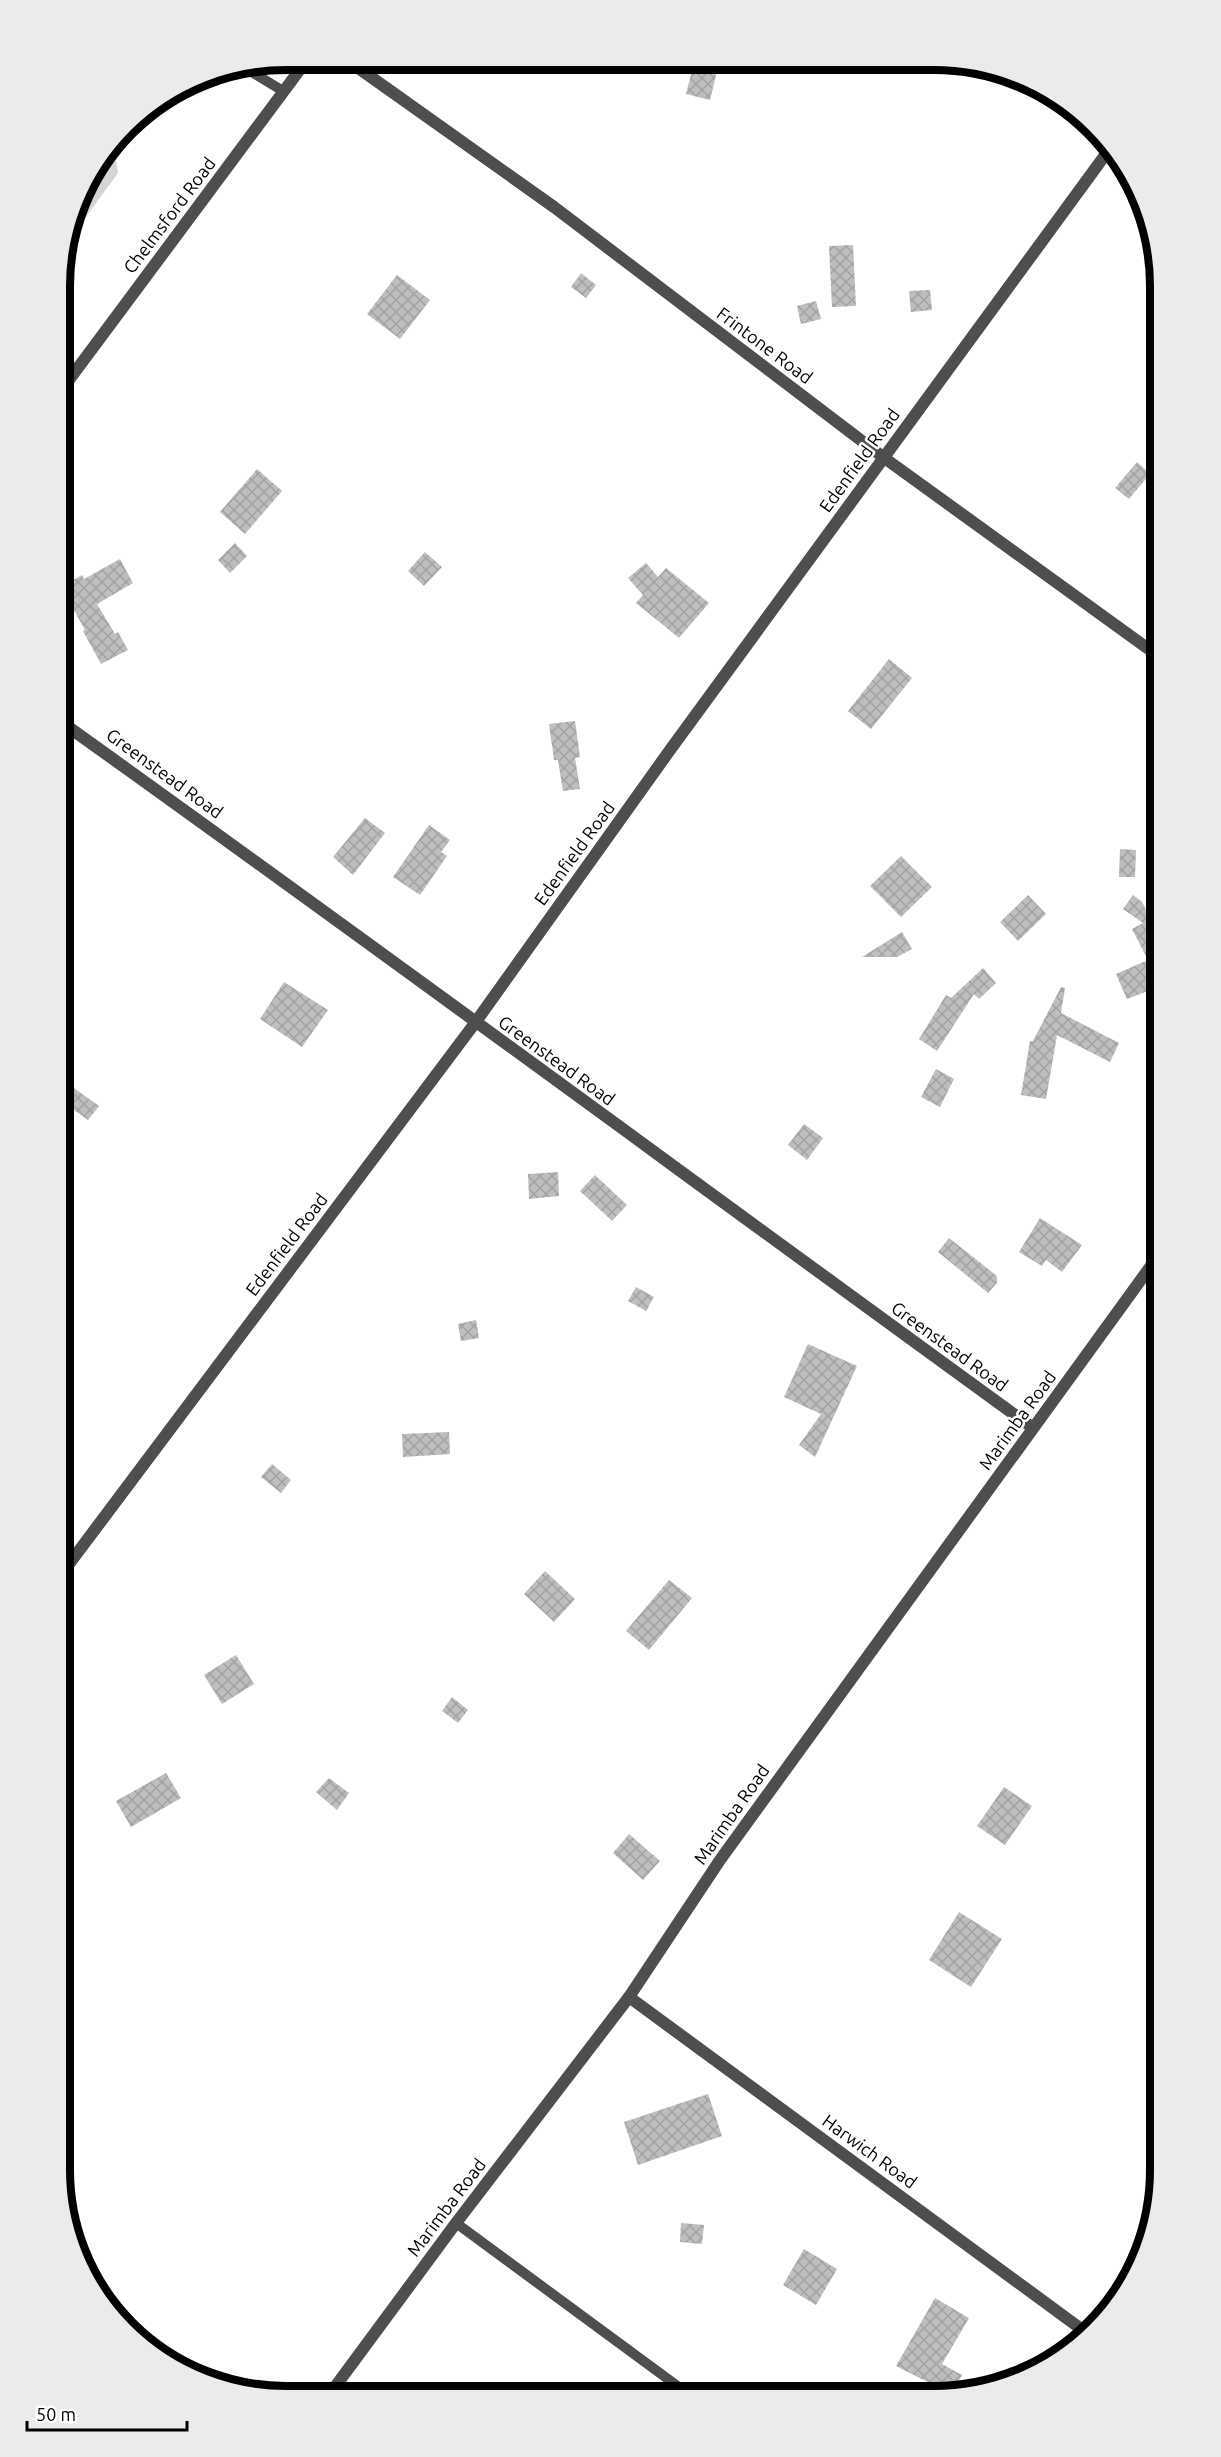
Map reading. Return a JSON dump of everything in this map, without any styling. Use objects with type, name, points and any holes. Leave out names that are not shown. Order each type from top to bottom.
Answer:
[{"type":"street","name":"Chelmsford Road","points":[[70,379],[299,70]]},
{"type":"street","name":"Frintone Road","points":[[360,70],[554,207],[883,457],[1150,650]]},
{"type":"street","name":"Edenfield Road","points":[[70,1563],[475,1023],[883,457],[1106,154]]},
{"type":"street","name":"Greenstead Road","points":[[70,728],[1033,1428]]},
{"type":"street","name":"Marimba Road","points":[[336,2386],[456,2223],[629,1997],[720,1860],[1150,1267]]},
{"type":"street","name":"Harwich Road","points":[[629,1997],[1081,2329]]},
{"type":"lane","points":[[253,73],[283,91]]},
{"type":"lane","points":[[456,2223],[677,2386]]},
{"type":"shaded area","points":[[115,155],[118,173],[80,226],[99,178]]},
{"type":"building","points":[[692,70],[717,70],[710,100],[686,94]]},
{"type":"building","points":[[853,245],[856,306],[832,307],[829,246]]},
{"type":"building","points":[[581,273],[596,285],[586,298],[571,287]]},
{"type":"building","points":[[397,275],[430,300],[400,339],[367,314]]},
{"type":"building","points":[[930,290],[932,310],[911,312],[909,291]]},
{"type":"building","points":[[816,301],[821,319],[801,324],[797,306]]},
{"type":"building","points":[[1137,462],[1150,474],[1129,499],[1115,488]]},
{"type":"building","points":[[257,469],[282,491],[245,534],[220,512]]},
{"type":"building","points":[[235,543],[247,556],[230,573],[218,560]]},
{"type":"building","points":[[425,552],[442,567],[424,586],[408,571]]},
{"type":"building","points":[[120,559],[133,583],[97,604],[115,634],[118,632],[128,650],[101,664],[70,603],[70,582],[82,575],[84,579]]},
{"type":"building","points":[[646,563],[658,577],[666,568],[709,603],[679,638],[636,603],[643,595],[628,578]]},
{"type":"building","points":[[889,659],[912,678],[871,729],[848,711]]},
{"type":"building","points":[[575,721],[580,757],[575,758],[580,789],[563,791],[558,760],[554,760],[549,724]]},
{"type":"building","points":[[365,818],[385,833],[353,875],[333,857]]},
{"type":"building","points":[[429,825],[450,840],[441,852],[447,856],[420,895],[393,877]]},
{"type":"building","points":[[1120,849],[1136,850],[1135,877],[1119,877]]},
{"type":"building","points":[[901,856],[932,887],[901,917],[870,886]]},
{"type":"building","points":[[1028,895],[1046,914],[1018,941],[1000,922]]},
{"type":"building","points":[[1133,895],[1142,902],[1150,918],[1150,990],[1127,999],[1116,974],[1148,960],[1132,929],[1143,923],[1123,909]]},
{"type":"building","points":[[902,932],[912,949],[897,957],[862,957]]},
{"type":"building","points":[[983,968],[996,983],[979,999],[974,994],[937,1051],[919,1039],[946,995],[951,998]]},
{"type":"building","points":[[284,982],[328,1010],[302,1047],[260,1019]]},
{"type":"building","points":[[1061,987],[1065,988],[1061,1013],[1119,1043],[1110,1062],[1057,1035],[1046,1099],[1021,1095],[1030,1041],[1033,1041]]},
{"type":"building","points":[[936,1069],[954,1079],[940,1107],[921,1097]]},
{"type":"building","points":[[70,1085],[99,1106],[88,1120],[70,1107]]},
{"type":"building","points":[[804,1124],[823,1138],[807,1160],[788,1145]]},
{"type":"building","points":[[558,1172],[559,1196],[529,1199],[528,1174]]},
{"type":"building","points":[[595,1175],[627,1205],[612,1221],[580,1191]]},
{"type":"building","points":[[1040,1218],[1082,1245],[1062,1272],[1046,1260],[1042,1266],[1019,1252]]},
{"type":"building","points":[[949,1238],[997,1276],[997,1283],[988,1293],[938,1252]]},
{"type":"building","points":[[636,1287],[654,1297],[646,1311],[628,1301]]},
{"type":"building","points":[[476,1320],[479,1338],[461,1341],[458,1324]]},
{"type":"building","points":[[808,1344],[857,1366],[815,1457],[799,1445],[821,1414],[784,1397]]},
{"type":"building","points":[[449,1432],[450,1454],[403,1457],[402,1434]]},
{"type":"building","points":[[272,1464],[291,1480],[281,1493],[261,1477]]},
{"type":"building","points":[[545,1571],[575,1599],[554,1622],[524,1594]]},
{"type":"building","points":[[669,1580],[692,1598],[649,1650],[626,1631]]},
{"type":"building","points":[[236,1655],[254,1684],[222,1704],[204,1675]]},
{"type":"building","points":[[452,1697],[468,1710],[458,1723],[442,1711]]},
{"type":"building","points":[[166,1773],[181,1798],[131,1827],[116,1801]]},
{"type":"building","points":[[329,1778],[349,1793],[337,1810],[316,1792]]},
{"type":"building","points":[[1004,1787],[1032,1806],[1005,1845],[977,1826]]},
{"type":"building","points":[[629,1834],[660,1861],[643,1880],[613,1853]]},
{"type":"building","points":[[959,1912],[1002,1939],[971,1987],[929,1960]]},
{"type":"building","points":[[708,2094],[722,2136],[638,2165],[624,2122]]},
{"type":"building","points":[[681,2223],[704,2225],[702,2244],[680,2242]]},
{"type":"building","points":[[804,2249],[837,2269],[816,2305],[783,2285]]},
{"type":"building","points":[[935,2298],[969,2318],[942,2364],[962,2375],[956,2386],[935,2386],[896,2366]]}]
